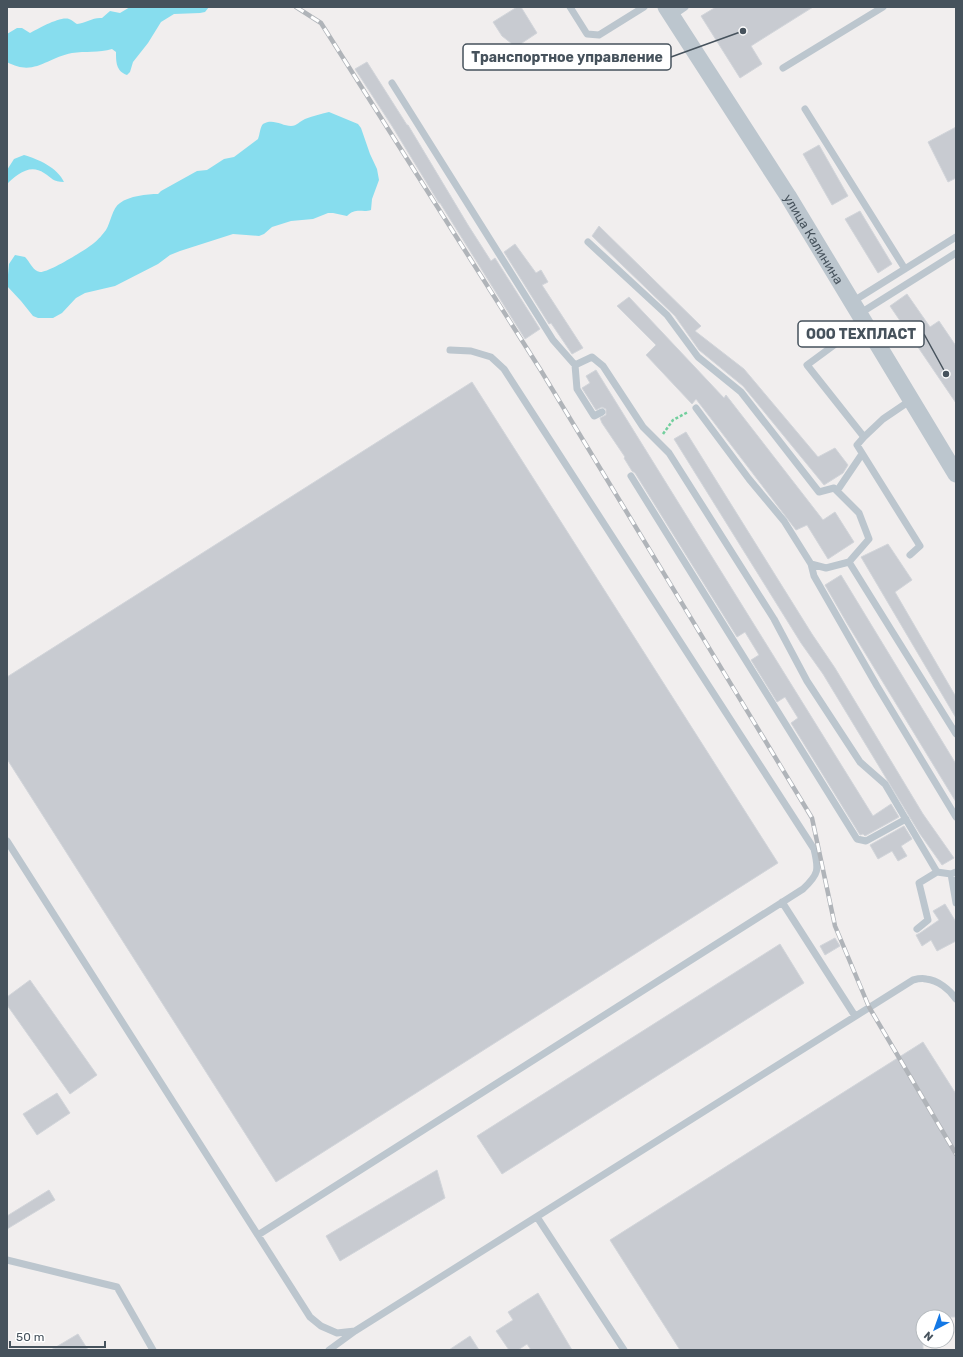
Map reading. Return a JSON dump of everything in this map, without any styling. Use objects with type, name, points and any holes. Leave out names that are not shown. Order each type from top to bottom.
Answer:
[{"type":"street","name":"улица Калинина","points":[[674,10],[956,474]]},
{"type":"lane","points":[[570,7],[587,34],[599,35],[644,7]]},
{"type":"lane","points":[[783,68],[883,7]]},
{"type":"lane","points":[[392,83],[553,340],[575,365],[577,389],[594,416],[602,412]]},
{"type":"lane","points":[[805,109],[905,269]]},
{"type":"lane","points":[[864,437],[807,365],[905,269],[956,237]]},
{"type":"lane","points":[[588,242],[667,315],[698,357],[741,392],[819,492],[834,488],[859,513],[869,538],[850,562],[826,568],[811,564]]},
{"type":"lane","points":[[859,313],[956,253]]},
{"type":"lane","points":[[258,1235],[803,889],[814,878],[818,866],[814,849],[504,369],[491,356],[471,351],[450,350]]},
{"type":"lane","points":[[575,365],[592,356],[604,366],[643,427],[669,452],[770,612],[806,681],[860,762],[885,784],[937,872]]},
{"type":"lane","points":[[910,555],[920,546],[856,445],[883,419],[911,400]]},
{"type":"lane","points":[[696,408],[749,479],[784,521],[811,564],[814,576],[877,686],[956,817]]},
{"type":"lane","points":[[837,491],[862,454]]},
{"type":"lane","points":[[631,476],[857,839],[866,842],[906,819]]},
{"type":"lane","points":[[850,562],[956,734]]},
{"type":"lane","points":[[7,840],[310,1317],[321,1326],[337,1333],[355,1331]]},
{"type":"lane","points":[[917,929],[928,920],[919,883],[937,872],[954,873],[956,903]]},
{"type":"lane","points":[[782,902],[855,1016]]},
{"type":"lane","points":[[329,1350],[355,1331],[913,980],[926,978],[939,983],[953,994],[956,1000]]},
{"type":"lane","points":[[537,1217],[624,1350]]},
{"type":"lane","points":[[7,1260],[117,1287],[153,1350]]},
{"type":"path","points":[[658,441],[674,420],[696,408]]},
{"type":"water","points":[[130,7],[209,7],[205,12],[200,13],[174,14],[161,22],[148,43],[133,62],[130,72],[127,75],[119,69],[116,52],[112,49],[72,53],[63,55],[40,65],[25,68],[7,62],[7,34],[17,28],[22,28],[30,33],[60,19],[69,19],[77,24],[96,18],[102,18],[110,11],[120,13]]},
{"type":"water","points":[[329,112],[358,124],[361,128],[377,169],[379,180],[372,199],[371,210],[356,211],[347,216],[328,213],[313,219],[291,221],[272,227],[264,234],[259,236],[233,234],[180,251],[170,255],[158,264],[115,286],[85,293],[76,298],[62,313],[53,318],[38,318],[33,316],[7,286],[9,264],[15,255],[25,257],[33,268],[40,272],[51,269],[76,255],[97,240],[108,227],[117,205],[124,201],[138,196],[158,194],[197,171],[207,170],[224,159],[234,157],[258,139],[262,125],[267,122],[293,126],[308,118]]},
{"type":"water","points":[[24,155],[52,168],[64,182],[55,180],[39,170],[34,169],[24,171],[7,184],[7,170],[14,159]]},
{"type":"building","points":[[517,7],[521,7],[537,33],[516,47],[502,36],[493,22]]},
{"type":"building","points":[[716,7],[813,7],[751,46],[762,64],[740,78],[701,16]]},
{"type":"building","points":[[367,62],[408,125],[491,261],[495,258],[540,329],[525,339],[355,69]]},
{"type":"building","points":[[956,127],[956,178],[948,182],[928,142]]},
{"type":"building","points":[[819,145],[848,196],[832,205],[803,154]]},
{"type":"building","points":[[860,211],[892,264],[878,273],[845,219]]},
{"type":"building","points":[[599,226],[701,326],[695,331],[744,369],[818,457],[835,448],[848,465],[843,473],[824,485],[743,386],[699,350],[675,316],[592,236]]},
{"type":"building","points":[[515,244],[536,273],[541,270],[548,282],[542,285],[583,348],[572,354],[551,323],[549,324],[504,252]]},
{"type":"building","points":[[907,294],[930,327],[939,321],[956,346],[956,403],[890,306]]},
{"type":"building","points":[[629,297],[724,398],[726,395],[823,520],[835,512],[854,542],[828,559],[807,525],[796,530],[696,399],[692,404],[646,355],[656,345],[617,306]]},
{"type":"building","points":[[596,370],[873,816],[891,804],[899,817],[865,836],[863,834],[860,835],[791,723],[798,718],[785,697],[777,702],[751,660],[759,655],[745,632],[737,637],[635,473],[632,471],[624,458],[625,457],[602,423],[600,418],[606,415],[606,409],[602,407],[596,410],[582,388],[590,383],[586,376]]},
{"type":"building","points":[[472,382],[778,863],[276,1182],[7,759],[7,677]]},
{"type":"building","points":[[686,432],[812,634],[835,668],[923,814],[954,858],[942,865],[920,834],[823,674],[801,643],[674,439]]},
{"type":"building","points":[[888,544],[912,580],[895,592],[956,697],[956,718],[861,557]]},
{"type":"building","points":[[841,575],[956,764],[956,802],[825,585]]},
{"type":"building","points":[[904,826],[912,839],[901,846],[907,856],[898,861],[892,851],[878,859],[870,845]]},
{"type":"building","points":[[945,904],[956,922],[956,941],[937,951],[931,940],[922,946],[916,935],[939,920],[933,911]]},
{"type":"building","points":[[835,938],[840,946],[825,955],[820,946]]},
{"type":"building","points":[[780,944],[804,983],[502,1174],[477,1136]]},
{"type":"building","points":[[30,980],[97,1075],[70,1094],[7,1005],[7,997]]},
{"type":"building","points":[[923,1042],[956,1094],[956,1317],[955,1309],[915,1309],[915,1349],[923,1350],[680,1350],[610,1240]]},
{"type":"building","points":[[57,1093],[70,1113],[37,1135],[23,1114]]},
{"type":"building","points":[[437,1170],[445,1198],[340,1261],[326,1236]]},
{"type":"building","points":[[49,1190],[55,1200],[7,1229],[7,1216]]},
{"type":"building","points":[[538,1293],[572,1350],[531,1350],[527,1344],[518,1350],[509,1350],[496,1331],[513,1320],[508,1312]]},
{"type":"building","points":[[78,1334],[88,1350],[51,1350]]},
{"type":"building","points":[[470,1336],[479,1350],[449,1350]]},
{"type":"railway","points":[[296,7],[321,23],[540,369],[812,818],[835,926],[869,1007],[956,1154]]},
{"type":"place","name":"Транспортное управление","points":[[743,31]]},
{"type":"place","name":"ООО ТЕХПЛАСТ","points":[[946,374]]}]
